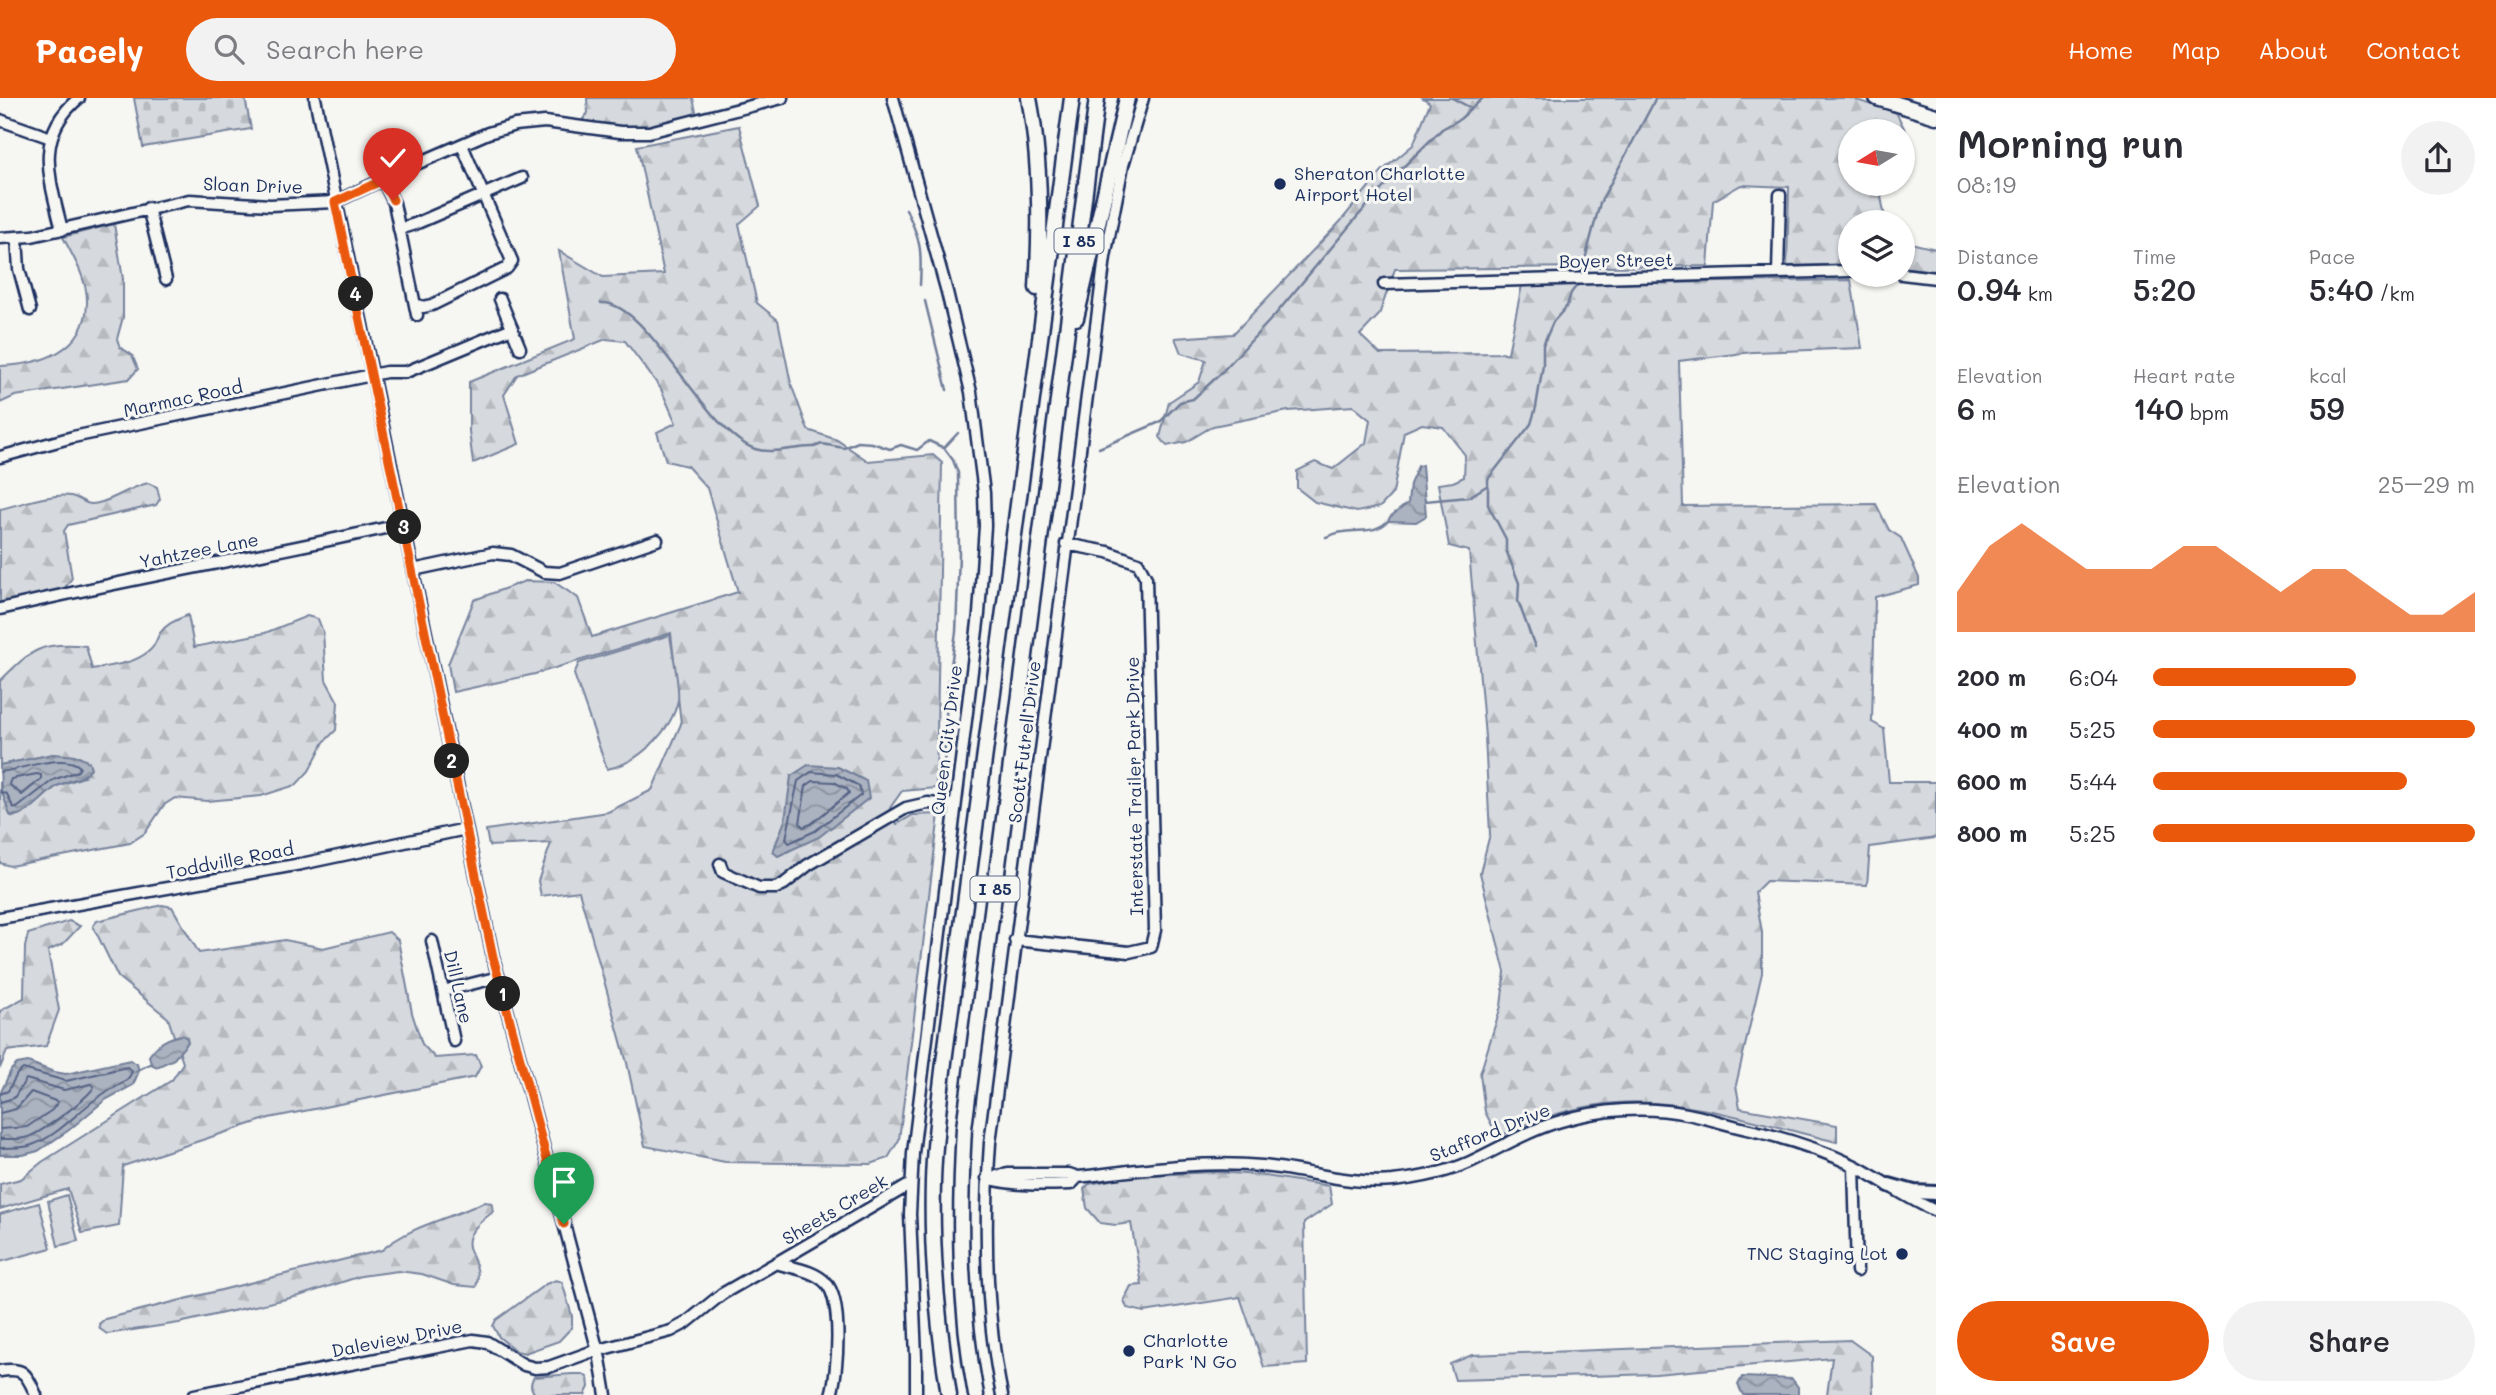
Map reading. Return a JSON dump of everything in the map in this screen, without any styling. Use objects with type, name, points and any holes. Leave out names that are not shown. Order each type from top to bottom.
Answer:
[{"type":"highway","points":[[1028,416],[1040,240],[1036,148],[1029,98]]},
{"type":"highway","name":"I 85","points":[[949,1395],[935,1275],[933,1191],[936,1134],[1028,416],[1072,98]]},
{"type":"highway","name":"I 85","points":[[976,1395],[962,1289],[960,1241],[964,1128],[1097,98]]},
{"type":"highway","points":[[1059,384],[1126,98]]},
{"type":"highway","points":[[1877,98],[1936,116]]},
{"type":"main road","points":[[1889,1185],[1914,1192],[1936,1193]]},
{"type":"street","points":[[62,230],[47,164],[51,138],[61,117],[79,98]]},
{"type":"street","points":[[315,98],[466,830],[499,977],[607,1395]]},
{"type":"street","name":"Sloan Drive","points":[[0,238],[18,238],[62,230],[189,200],[270,205],[335,202],[462,145],[515,125],[535,123],[634,133],[649,132],[782,98]]},
{"type":"street","name":"Queen City Drive","points":[[893,98],[971,391],[981,457],[985,526],[982,579],[916,1110],[911,1184],[916,1395]]},
{"type":"street","name":"Scott Futrell Drive","points":[[1002,1395],[990,1319],[986,1245],[987,1178],[995,1096],[1105,257],[1123,165],[1143,98]]},
{"type":"street","points":[[0,120],[51,138]]},
{"type":"street","points":[[383,180],[394,203],[416,309],[432,305],[511,264],[512,256],[462,145]]},
{"type":"street","points":[[399,229],[522,178]]},
{"type":"street","points":[[1778,273],[1780,195]]},
{"type":"street","points":[[148,208],[166,279]]},
{"type":"street","points":[[18,238],[19,269],[30,310]]},
{"type":"street","name":"Boyer Street","points":[[1384,284],[1838,271]]},
{"type":"street","points":[[1915,276],[1936,278]]},
{"type":"street","points":[[500,299],[520,348]]},
{"type":"street","name":"Marmac Road","points":[[0,457],[72,437],[394,371],[406,372],[512,328]]},
{"type":"street","name":"Yahtzee Lane","points":[[0,609],[403,524]]},
{"type":"street","points":[[413,570],[492,554],[511,555],[544,572],[560,573],[657,540]]},
{"type":"street","name":"Interstate Trailer Park Drive","points":[[1015,940],[1129,951],[1151,947],[1155,930],[1146,578],[1138,563],[1108,552],[1066,544]]},
{"type":"street","points":[[720,864],[723,872],[751,885],[776,888],[808,865],[906,808],[928,803],[955,805]]},
{"type":"street","name":"Toddville Road","points":[[0,918],[275,869],[466,830]]},
{"type":"street","name":"Dill Lane","points":[[432,941],[454,1041]]},
{"type":"street","points":[[443,991],[499,977]]},
{"type":"street","name":"Stafford Drive","points":[[987,1178],[1008,1184],[1070,1184],[1078,1177],[1150,1168],[1223,1164],[1261,1166],[1354,1180],[1391,1181],[1439,1173],[1518,1137],[1561,1121],[1588,1114],[1637,1110],[1689,1114],[1805,1145],[1854,1166],[1936,1211]]},
{"type":"street","points":[[1854,1166],[1857,1271]]},
{"type":"street","name":"Sheets Creek","points":[[597,1351],[671,1331],[686,1323],[722,1294],[911,1184]]},
{"type":"street","points":[[776,1263],[817,1276],[829,1286],[833,1295],[836,1363],[831,1395]]},
{"type":"street","name":"Daleview Drive","points":[[194,1395],[473,1340],[487,1342],[524,1365],[535,1368],[549,1367],[597,1351]]},
{"type":"street","points":[[0,1371],[14,1369],[25,1374],[36,1395]]},
{"type":"green space","points":[[134,98],[245,98],[251,129],[143,147]]},
{"type":"green space","points":[[587,98],[693,98],[696,112],[690,119],[635,130],[584,123],[583,119],[588,113]]},
{"type":"green space","points":[[1423,98],[1850,98],[1896,112],[1900,119],[1838,119],[1838,196],[1881,196],[1884,210],[1838,210],[1838,264],[1787,266],[1789,187],[1741,185],[1713,201],[1708,266],[1395,269],[1379,315],[1360,335],[1380,354],[1508,353],[1522,285],[1838,280],[1838,287],[1852,287],[1862,348],[1753,352],[1679,361],[1683,506],[1876,504],[1889,530],[1901,538],[1919,578],[1919,585],[1875,597],[1872,722],[1884,729],[1889,782],[1936,782],[1936,838],[1870,847],[1867,885],[1766,881],[1755,892],[1762,932],[1762,973],[1736,1085],[1740,1108],[1837,1125],[1837,1142],[1698,1108],[1642,1102],[1570,1110],[1498,1137],[1485,1112],[1480,1074],[1501,1006],[1505,972],[1480,873],[1490,834],[1485,737],[1469,551],[1449,546],[1438,484],[1464,477],[1465,455],[1443,427],[1422,424],[1404,432],[1393,493],[1380,507],[1357,512],[1315,502],[1297,488],[1297,471],[1315,462],[1333,469],[1366,443],[1370,420],[1353,406],[1288,411],[1213,426],[1186,442],[1167,446],[1160,437],[1169,402],[1199,382],[1206,360],[1181,353],[1175,338],[1233,334],[1340,222],[1382,171],[1413,145],[1430,103]]},
{"type":"green space","points":[[739,126],[760,206],[739,224],[757,303],[778,320],[791,384],[808,430],[837,440],[868,461],[933,455],[942,463],[936,788],[902,791],[890,808],[897,824],[913,815],[939,814],[899,1140],[888,1158],[871,1164],[725,1162],[645,1146],[627,1063],[579,891],[541,896],[538,881],[551,843],[489,846],[486,830],[608,812],[652,790],[681,724],[671,633],[535,674],[453,692],[448,664],[474,600],[525,581],[554,582],[578,598],[592,637],[738,592],[707,488],[687,466],[666,461],[657,432],[676,423],[661,389],[625,341],[606,339],[517,375],[504,395],[519,444],[473,463],[469,431],[469,382],[575,339],[559,251],[603,277],[664,274],[637,146]]},
{"type":"green space","points":[[114,224],[123,279],[123,317],[117,339],[120,347],[132,355],[138,369],[129,379],[15,396],[0,403],[0,366],[30,362],[58,352],[70,344],[79,333],[85,319],[85,286],[63,237]]},
{"type":"green space","points":[[1915,244],[1936,249],[1936,271],[1915,269]]},
{"type":"green space","points":[[148,483],[157,487],[160,499],[156,505],[68,525],[64,531],[72,578],[64,589],[0,604],[0,509],[63,496],[96,504]]},
{"type":"green space","points":[[188,615],[194,647],[265,633],[307,616],[318,619],[323,632],[326,680],[338,702],[336,730],[324,742],[309,771],[296,785],[261,796],[207,801],[175,798],[164,805],[145,833],[130,843],[10,866],[0,863],[0,782],[10,815],[13,817],[27,811],[57,786],[84,777],[53,754],[0,765],[0,681],[29,655],[58,645],[86,646],[92,669],[129,662],[151,649],[160,633],[172,622]]},
{"type":"green space","points":[[670,635],[678,700],[669,723],[641,753],[607,769],[574,674],[579,663]]},
{"type":"green space","points":[[162,905],[172,907],[199,953],[285,940],[323,948],[389,932],[398,940],[412,1013],[422,1044],[435,1058],[476,1055],[481,1066],[475,1077],[269,1118],[123,1166],[119,1226],[82,1233],[68,1189],[0,1209],[0,1184],[21,1179],[42,1162],[172,1080],[183,1063],[168,1018],[118,977],[93,926],[97,921]]},
{"type":"green space","points":[[69,921],[80,926],[63,944],[48,951],[59,1010],[46,1046],[7,1051],[0,1068],[0,1011],[24,998],[25,947],[28,934]]},
{"type":"green space","points":[[1215,1172],[1259,1175],[1329,1186],[1332,1204],[1304,1223],[1307,1364],[1264,1367],[1240,1297],[1144,1312],[1127,1308],[1124,1300],[1131,1286],[1142,1285],[1131,1223],[1100,1223],[1087,1208],[1084,1189],[1089,1184],[1132,1176]]},
{"type":"green space","points":[[67,1195],[78,1241],[58,1246],[48,1201]]},
{"type":"green space","points":[[484,1202],[492,1203],[493,1212],[478,1224],[469,1243],[478,1275],[476,1287],[454,1285],[422,1274],[398,1271],[361,1276],[299,1296],[179,1323],[107,1334],[100,1329],[99,1324],[105,1319],[382,1250],[405,1234]]},
{"type":"green space","points":[[39,1203],[51,1248],[0,1262],[0,1214]]},
{"type":"green space","points":[[556,1280],[562,1282],[572,1316],[572,1327],[559,1341],[525,1353],[516,1351],[499,1337],[493,1326],[496,1320],[546,1284]]},
{"type":"green space","points":[[1850,1340],[1872,1356],[1873,1395],[1827,1395],[1832,1358],[1656,1374],[1455,1380],[1450,1364],[1472,1355]]},
{"type":"green space","points":[[583,1374],[588,1378],[589,1387],[585,1395],[535,1395],[531,1382],[534,1377]]},
{"type":"water","points":[[1422,465],[1426,516],[1416,522],[1388,521],[1408,503],[1410,484],[1418,466]]},
{"type":"water","points":[[53,754],[77,756],[89,762],[91,768],[80,777],[57,786],[29,810],[10,815],[1,789],[0,765]]},
{"type":"water","points":[[808,765],[838,767],[866,781],[869,798],[819,837],[778,856],[773,852],[785,820],[791,776]]},
{"type":"water","points":[[182,1035],[188,1042],[174,1059],[157,1067],[151,1064],[149,1056],[159,1045],[172,1037]]},
{"type":"water","points":[[130,1060],[137,1064],[139,1071],[133,1085],[105,1100],[38,1151],[23,1155],[0,1155],[0,1094],[11,1070],[17,1064],[28,1062],[66,1074]]},
{"type":"water","points":[[1742,1377],[1792,1379],[1798,1387],[1798,1395],[1743,1395],[1738,1385]]},
{"type":"waterway","points":[[1452,98],[1471,108]]},
{"type":"waterway","points":[[1099,448],[1160,422],[1180,402],[1193,399],[1275,315],[1393,177],[1442,129],[1460,119],[1483,98]]},
{"type":"waterway","points":[[1582,271],[1600,203],[1656,98]]},
{"type":"waterway","points":[[906,209],[919,246],[920,285]]},
{"type":"waterway","points":[[1535,647],[1518,601],[1519,583],[1506,550],[1506,539],[1488,505],[1488,479],[1531,424],[1543,365],[1543,345],[1553,322],[1567,306],[1571,293],[1578,284]]},
{"type":"waterway","points":[[925,301],[947,390]]},
{"type":"waterway","points":[[601,303],[619,307],[637,322],[715,418],[735,437],[755,449],[776,451],[822,444],[844,448],[858,442],[890,449],[901,445],[917,450],[929,441],[944,448],[953,460],[958,473],[959,554],[956,632],[947,692],[943,793]]},
{"type":"waterway","points":[[944,448],[958,433]]},
{"type":"waterway","points":[[1425,501],[1469,497],[1488,485]]},
{"type":"waterway","points":[[1326,537],[1342,532],[1373,529],[1388,521]]},
{"type":"waterway","points":[[136,1071],[152,1063]]},
{"type":"place","name":"Sheraton Charlotte Airport Hotel","points":[[1280,184]]},
{"type":"place","name":"TNC Staging Lot","points":[[1902,1254]]},
{"type":"place","name":"Charlotte Park 'N Go","points":[[1129,1351]]},
{"type":"route","points":[[393,200],[383,180],[335,202],[351,268],[493,957],[564,1224]]}]
